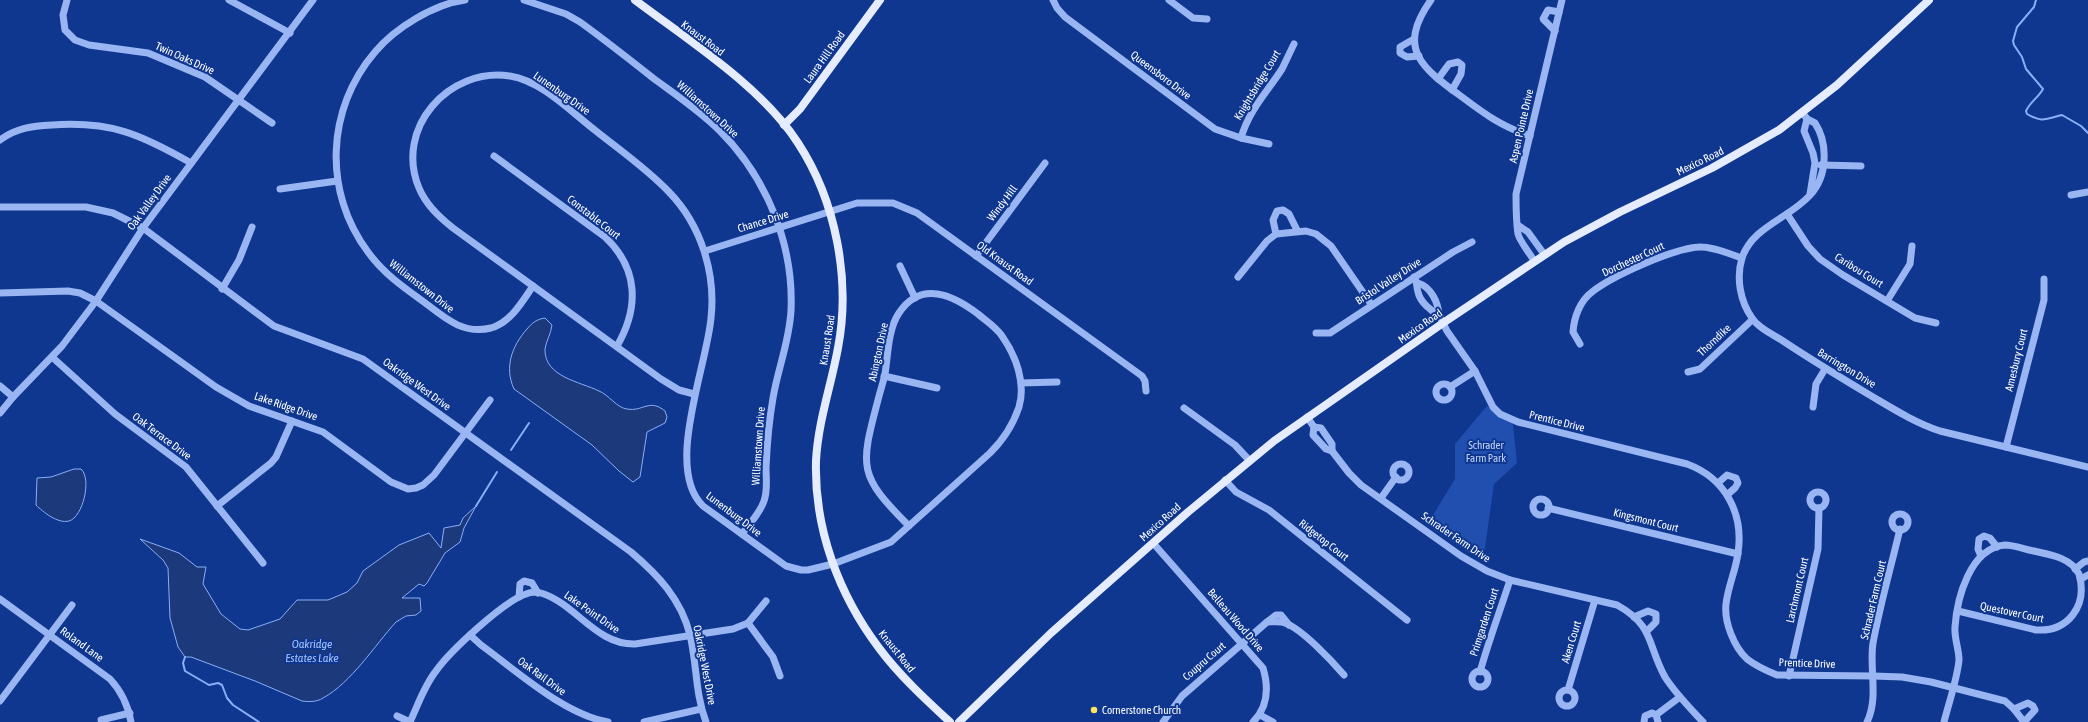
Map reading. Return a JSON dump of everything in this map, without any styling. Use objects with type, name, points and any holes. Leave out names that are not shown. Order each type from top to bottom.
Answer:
[{"type":"main road","name":"Knaust Road","points":[[635,0],[745,85],[784,125],[799,144],[812,168],[828,213],[840,258],[843,316],[838,349],[820,425],[816,479],[822,523],[833,564],[854,611],[879,649],[906,680],[950,722]]},
{"type":"main road","name":"Laura Hill Road","points":[[784,125],[800,109],[880,0]]},
{"type":"main road","name":"Mexico Road","points":[[959,722],[1033,650],[1249,460],[1307,417],[1544,254],[1620,212],[1734,156],[1805,116],[1929,0]]},
{"type":"street","name":"Twin Oaks Drive","points":[[67,0],[63,15],[65,30],[75,40],[89,45],[148,53],[205,77],[272,123]]},
{"type":"street","points":[[229,0],[290,33]]},
{"type":"street","name":"Oak Valley Drive","points":[[0,413],[13,397],[52,357],[96,301],[143,228],[290,33],[313,0]]},
{"type":"street","name":"Williamstown Drive","points":[[465,0],[427,12],[402,27],[380,46],[362,68],[350,90],[342,111],[336,136],[335,158],[338,181],[346,213],[356,234],[368,253],[394,280],[453,324],[468,330],[492,328],[513,314],[533,286]]},
{"type":"street","name":"Williamstown Drive","points":[[524,0],[566,14],[580,22],[694,108],[719,131],[741,156],[757,179],[779,228],[791,285],[788,335],[774,396],[768,432],[766,496],[760,509],[742,534]]},
{"type":"street","name":"Queensboro Drive","points":[[1053,0],[1065,17],[1215,129],[1240,138],[1269,144]]},
{"type":"street","points":[[1169,0],[1193,18],[1207,19]]},
{"type":"street","points":[[1431,0],[1422,13],[1416,26],[1414,39],[1418,56],[1426,69],[1452,90],[1498,123],[1530,136]]},
{"type":"street","name":"Aspen Pointe Drive","points":[[1534,261],[1518,235],[1519,226],[1516,220],[1516,194],[1562,0]]},
{"type":"street","points":[[1555,31],[1543,19],[1548,10],[1559,12]]},
{"type":"street","points":[[1414,39],[1400,47],[1400,53],[1407,57],[1418,56]]},
{"type":"street","name":"Knightsbridge Court","points":[[1240,138],[1252,110],[1282,68],[1294,44]]},
{"type":"street","points":[[1438,79],[1450,64],[1458,62],[1462,65],[1462,70],[1452,90]]},
{"type":"street","name":"Lunenburg Drive","points":[[694,394],[673,387],[440,217],[428,204],[419,188],[415,175],[413,150],[416,135],[422,120],[431,106],[454,87],[476,77],[494,75],[511,76],[529,82],[549,95],[652,175],[671,194],[696,230],[705,251],[712,290],[711,318],[694,394],[689,431],[687,469],[689,484],[694,496],[703,506],[779,562],[793,568],[808,570],[833,564]]},
{"type":"street","points":[[1805,116],[1804,131],[1813,153],[1815,165],[1810,194]]},
{"type":"street","name":"Barrington Drive","points":[[1805,116],[1815,123],[1825,148],[1824,166],[1821,180],[1816,189],[1787,214],[1756,236],[1742,258],[1740,292],[1743,304],[1752,320],[1825,369],[1919,424],[2006,448],[2088,467]]},
{"type":"street","points":[[0,140],[19,129],[30,127],[79,123],[91,124],[128,132],[154,142],[191,163]]},
{"type":"street","name":"Constable Court","points":[[494,156],[605,237],[616,248],[624,261],[631,278],[633,304],[628,323],[616,346]]},
{"type":"street","name":"Windy Hill","points":[[976,256],[1045,163]]},
{"type":"street","points":[[1815,165],[1861,166]]},
{"type":"street","points":[[280,189],[338,181]]},
{"type":"street","points":[[2071,194],[2088,192]]},
{"type":"street","name":"Old Knaust Road","points":[[828,213],[857,203],[893,203],[917,213],[1142,376],[1145,381],[1146,391]]},
{"type":"street","name":"Oakridge West Drive","points":[[0,207],[86,207],[113,213],[143,228],[222,289],[274,326],[363,359],[631,552],[655,572],[675,598],[690,636],[696,691],[706,722]]},
{"type":"street","points":[[1276,234],[1273,220],[1276,212],[1279,210],[1283,210],[1289,214],[1296,230]]},
{"type":"street","name":"Chance Drive","points":[[705,251],[828,213]]},
{"type":"street","name":"Caribou Court","points":[[1787,214],[1808,246],[1820,259],[1843,275],[1914,318],[1936,323]]},
{"type":"street","points":[[1519,226],[1528,232],[1544,254]]},
{"type":"street","points":[[222,289],[239,260],[252,227]]},
{"type":"street","points":[[1238,277],[1267,241],[1276,234],[1296,230],[1306,231],[1316,234],[1331,246],[1371,304]]},
{"type":"street","name":"Bristol Valley Drive","points":[[1316,333],[1330,333],[1371,304],[1416,280],[1453,252],[1472,242]]},
{"type":"street","points":[[1887,301],[1910,264],[1912,246]]},
{"type":"street","name":"Dorchester Court","points":[[1580,344],[1573,332],[1577,311],[1591,292],[1615,278],[1669,253],[1701,247],[1742,258]]},
{"type":"street","points":[[833,564],[891,542],[1002,440],[1012,423],[1019,406],[1021,383],[1014,356],[1001,334],[993,325],[963,303],[951,297],[941,294],[929,294],[915,298],[900,266]]},
{"type":"street","name":"Amesbury Court","points":[[2006,448],[2044,300],[2044,278]]},
{"type":"street","name":"Prentice Drive","points":[[1416,280],[1418,293],[1430,311],[1439,315],[1475,371],[1493,407],[1500,414],[1514,420],[1687,464],[1700,469],[1718,483],[1728,494],[1737,519],[1739,536],[1738,554],[1726,604],[1727,619],[1734,640],[1747,659],[1777,675],[1902,677],[1953,687],[2005,701],[2014,709],[2024,722],[2033,714],[2035,710],[2033,706],[2028,703],[2014,709]]},
{"type":"street","name":"Lake Ridge Drive","points":[[0,293],[68,290],[80,293],[96,301],[216,387],[249,406],[323,432],[391,482],[408,489],[423,485],[434,475],[490,400]]},
{"type":"street","name":"Abington Drive","points":[[909,526],[883,500],[869,478],[866,448],[884,376],[892,328],[898,314],[905,305],[915,298]]},
{"type":"street","name":"Thorndike","points":[[1688,372],[1700,369],[1752,320]]},
{"type":"street","name":"Oak Terrace Drive","points":[[52,357],[115,414],[186,467],[263,563]]},
{"type":"street","points":[[1813,407],[1816,384],[1825,369]]},
{"type":"street","points":[[1450,387],[1475,371]]},
{"type":"street","points":[[884,376],[937,388]]},
{"type":"street","points":[[1021,383],[1057,382]]},
{"type":"street","points":[[0,386],[13,397]]},
{"type":"street","points":[[1184,408],[1235,444],[1249,460]]},
{"type":"street","name":"Schrader Farm Drive","points":[[1307,417],[1314,427],[1313,435],[1326,449],[1332,451],[1349,473],[1381,498],[1475,565],[1510,580],[1617,606],[1634,617],[1647,630],[1666,678],[1703,722]]},
{"type":"street","points":[[217,506],[271,463],[278,453],[292,421]]},
{"type":"street","points":[[1718,483],[1727,475],[1736,478],[1738,483],[1728,494]]},
{"type":"street","points":[[1381,498],[1396,478]]},
{"type":"street","name":"Ridgetop Court","points":[[1225,480],[1236,492],[1269,510],[1407,620]]},
{"type":"street","name":"Kingsmont Court","points":[[1548,508],[1738,554]]},
{"type":"street","name":"Larchmont Court","points":[[1789,676],[1818,549],[1819,508]]},
{"type":"street","name":"Schrader Farm Court","points":[[1873,676],[1873,643],[1900,529]]},
{"type":"street","points":[[1981,556],[1978,544],[1979,539],[1984,536],[1990,538],[1997,547]]},
{"type":"street","name":"Belleau Wood Drive","points":[[1153,543],[1242,643],[1262,668],[1266,677],[1266,701],[1260,715],[1253,722]]},
{"type":"street","points":[[1944,722],[1959,660],[1955,628],[1958,611],[1966,578],[1972,566],[1981,556],[1997,547],[2005,545],[2053,556],[2066,561],[2075,569],[2081,579],[2088,575]]},
{"type":"street","points":[[2075,569],[2084,562],[2088,561]]},
{"type":"street","name":"Questover Court","points":[[1958,611],[2036,630],[2049,631],[2070,622],[2077,614],[2082,602],[2081,579]]},
{"type":"street","name":"Primgarden Court","points":[[1480,672],[1490,635],[1499,615],[1510,580]]},
{"type":"street","name":"Lake Point Drive","points":[[519,597],[520,584],[524,581],[532,583],[538,593]]},
{"type":"street","name":"Lake Point Drive","points":[[410,722],[435,672],[470,635],[519,597],[527,593],[538,593],[555,600],[610,640],[622,644],[728,630],[748,623]]},
{"type":"street","name":"Roland Lane","points":[[0,599],[110,679],[119,689],[130,713],[131,722]]},
{"type":"street","name":"Aken Court","points":[[1568,690],[1595,600]]},
{"type":"street","points":[[766,601],[748,623],[773,657],[780,676]]},
{"type":"street","points":[[0,701],[72,605]]},
{"type":"street","points":[[1634,617],[1648,611],[1656,614],[1656,622],[1647,630]]},
{"type":"street","name":"Coupru Court","points":[[1163,722],[1182,696],[1267,622],[1281,622],[1289,625],[1331,660],[1344,675]]},
{"type":"street","name":"Oak Rail Drive","points":[[470,635],[481,645],[564,705],[586,716],[608,722]]},
{"type":"street","points":[[1867,722],[1871,710],[1873,676]]},
{"type":"street","points":[[1644,722],[1647,714],[1652,713],[1657,719],[1680,696]]},
{"type":"street","points":[[644,722],[701,709]]},
{"type":"street","points":[[101,720],[130,713]]},
{"type":"street","points":[[1260,715],[1273,722]]},
{"type":"street","points":[[397,716],[410,722]]},
{"type":"green space","name":"Schrader Farm Park","points":[[1487,406],[1513,424],[1517,463],[1494,484],[1483,562],[1427,525],[1455,479],[1455,444]]},
{"type":"water","points":[[545,318],[552,325],[546,343],[546,358],[550,366],[557,372],[565,377],[603,393],[623,408],[637,409],[650,405],[659,407],[665,411],[667,417],[665,423],[647,432],[640,477],[633,482],[619,471],[592,445],[514,389],[511,381],[510,365],[511,357],[517,342],[531,325],[537,320]]},
{"type":"water","points":[[74,469],[81,469],[86,481],[86,489],[82,505],[74,518],[69,521],[60,521],[47,514],[36,505],[37,478],[51,477]]},
{"type":"water","name":"Oakridge Estates Lake","points":[[476,506],[464,528],[460,542],[445,553],[424,586],[419,584],[402,598],[420,598],[421,611],[416,615],[406,616],[396,622],[353,673],[333,691],[323,698],[307,702],[191,657],[185,657],[178,647],[170,618],[168,568],[163,560],[140,539],[179,553],[197,567],[206,567],[203,584],[221,614],[240,629],[248,630],[280,619],[297,600],[328,600],[347,592],[357,583],[363,571],[399,545],[429,533],[441,548],[444,528],[460,525],[463,518]]},
{"type":"waterway","points":[[2036,0],[2034,7],[2017,27],[2013,41],[2022,57],[2026,69],[2043,89],[2026,111],[2027,114],[2037,119],[2048,119],[2062,115],[2081,126],[2088,133]]},
{"type":"waterway","points":[[511,450],[529,423]]},
{"type":"waterway","points":[[476,506],[497,472]]},
{"type":"waterway","points":[[185,657],[183,663],[185,671],[209,685],[218,683],[222,685],[227,698],[233,705],[259,722]]},
{"type":"place","name":"Cornerstone Church","points":[[1094,710]]}]
